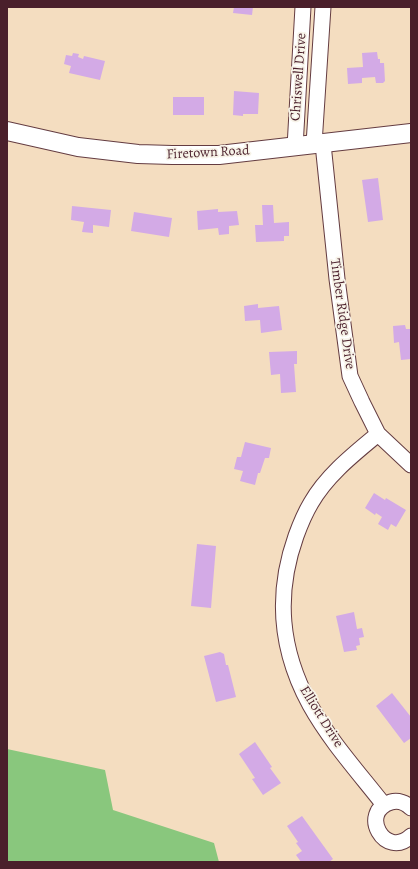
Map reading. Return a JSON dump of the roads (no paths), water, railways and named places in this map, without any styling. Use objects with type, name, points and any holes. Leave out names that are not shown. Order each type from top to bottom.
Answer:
[{"type":"street","name":"Chriswell Drive","points":[[295,147],[303,7]]},
{"type":"street","name":"Chriswell Drive","points":[[319,144],[323,7]]},
{"type":"street","name":"Firetown Road","points":[[7,131],[78,148],[138,154],[172,155],[219,154],[295,147],[411,133]]},
{"type":"street","name":"Timber Ridge Drive","points":[[319,144],[350,376],[378,434],[411,465]]},
{"type":"street","name":"Elliott Drive","points":[[378,434],[341,465],[311,502],[287,564],[284,583],[283,624],[288,651],[297,677],[310,705],[326,730],[384,805]]},
{"type":"street","points":[[411,808],[404,803],[394,801],[384,805],[378,811],[376,820],[376,828],[381,836],[390,842],[395,843],[405,841],[411,836]]}]
